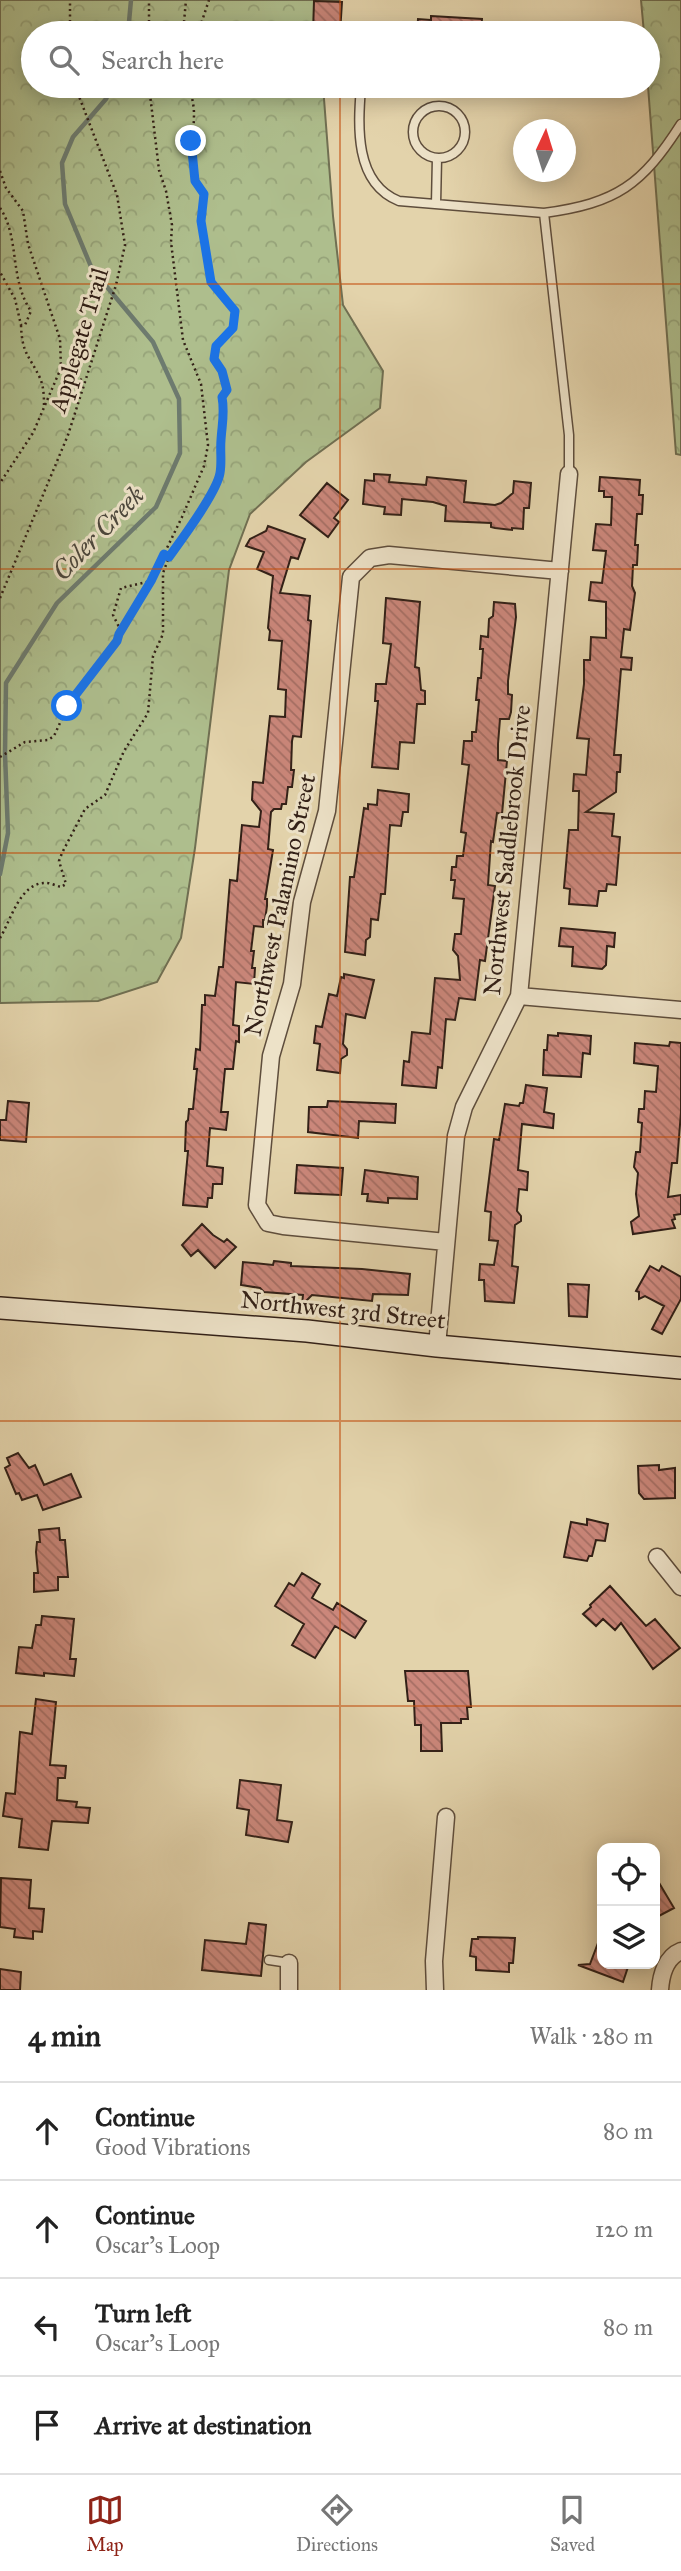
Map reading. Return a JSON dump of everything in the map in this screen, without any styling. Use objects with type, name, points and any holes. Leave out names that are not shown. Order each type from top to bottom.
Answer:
[{"type":"street","name":"Northwest Saddlebrook Drive","points":[[437,1346],[456,1136],[464,1107],[519,996],[569,474]]},
{"type":"street","name":"Northwest Palamino Street","points":[[446,1242],[268,1223],[257,1205],[271,1056],[292,984],[302,902],[327,811],[351,577],[370,558],[389,555],[560,571]]},
{"type":"street","points":[[519,996],[681,1010]]},
{"type":"street","name":"Northwest 3rd Street","points":[[0,1308],[307,1331],[437,1346],[681,1368]]},
{"type":"street","points":[[657,1557],[681,1587]]},
{"type":"street","points":[[435,1990],[434,1961],[446,1817]]},
{"type":"street","points":[[660,1990],[661,1974],[674,1954],[681,1951]]},
{"type":"street","points":[[289,1962],[289,1990]]},
{"type":"lane","points":[[361,98],[362,152],[374,184],[387,196],[399,201],[544,213],[571,209],[612,197],[645,174],[681,124]]},
{"type":"lane","points":[[433,107],[448,108],[459,117],[464,138],[451,155],[437,158],[423,153],[418,147],[413,134],[414,127],[421,114],[433,107]]},
{"type":"lane","points":[[436,204],[437,158]]},
{"type":"lane","points":[[544,213],[569,435],[569,474]]},
{"type":"lane","points":[[269,1960],[289,1962]]},
{"type":"path","points":[[70,0],[70,21]]},
{"type":"path","points":[[149,0],[149,21]]},
{"type":"path","points":[[184,21],[186,0]]},
{"type":"path","points":[[202,21],[209,0]]},
{"type":"path","name":"Applegate Trail","points":[[0,598],[68,435],[125,246],[117,195],[79,98]]},
{"type":"path","points":[[0,757],[25,742],[48,740],[54,736],[72,699],[107,656],[151,581],[183,517],[204,466],[208,445],[201,384],[183,340],[172,249],[172,225],[159,170],[150,98]]},
{"type":"path","points":[[0,938],[22,896],[31,886],[45,883],[61,887],[66,884],[59,860],[62,853],[85,809],[105,795],[124,751],[148,713],[153,656],[163,634],[163,573],[169,557],[213,492],[220,475],[225,412],[222,397],[227,390],[222,371],[214,359],[216,346],[233,328],[235,311],[211,282],[201,221],[204,194],[195,181],[191,141],[194,113],[192,98]]},
{"type":"path","points":[[0,171],[6,188],[23,211],[28,244],[60,339],[61,368],[33,433],[0,483]]},
{"type":"path","points":[[0,208],[8,220],[17,280],[30,311],[27,324],[21,325]]},
{"type":"path","points":[[0,272],[15,299],[26,357],[40,377],[44,408]]},
{"type":"path","points":[[61,368],[85,382]]},
{"type":"path","points":[[164,554],[169,557]]},
{"type":"path","points":[[121,631],[113,615],[121,588],[151,581]]},
{"type":"green space","points":[[0,0],[339,0],[329,21],[21,21],[21,98],[324,98],[343,305],[383,371],[380,408],[306,462],[250,514],[229,570],[195,848],[181,938],[157,982],[98,1001],[0,1003]]},
{"type":"green space","points":[[641,0],[681,0],[681,455],[676,454],[649,98],[660,98],[660,21],[643,21]]},
{"type":"building","points":[[314,1],[342,2],[341,21],[313,21]]},
{"type":"building","points":[[431,16],[482,19],[418,21],[431,20]]},
{"type":"building","points":[[374,474],[390,475],[389,482],[426,485],[427,477],[466,481],[464,502],[495,505],[513,493],[514,481],[531,483],[529,508],[524,508],[523,529],[495,528],[491,527],[491,523],[445,521],[446,506],[433,502],[402,499],[401,515],[384,514],[385,507],[363,504],[365,480],[374,481]]},
{"type":"building","points":[[600,477],[640,480],[639,495],[643,495],[642,514],[637,514],[637,565],[633,565],[632,586],[635,593],[630,630],[624,629],[621,657],[632,658],[631,670],[621,669],[614,755],[621,755],[620,772],[617,772],[616,792],[586,812],[614,814],[612,836],[620,837],[616,885],[607,884],[606,891],[599,891],[597,906],[569,904],[570,889],[564,888],[569,830],[578,830],[579,791],[573,791],[574,774],[586,775],[589,739],[577,738],[584,684],[584,660],[590,660],[591,637],[606,638],[606,602],[589,600],[591,582],[602,583],[606,551],[593,550],[596,524],[611,525],[612,497],[604,497],[604,491],[599,491]]},
{"type":"building","points":[[327,483],[348,500],[334,518],[339,522],[328,537],[300,515]]},
{"type":"building","points":[[268,526],[305,539],[298,559],[291,557],[280,593],[310,596],[308,620],[311,621],[301,737],[293,736],[291,770],[294,770],[286,804],[271,812],[268,849],[273,850],[265,899],[265,920],[263,927],[254,926],[251,951],[254,951],[254,984],[236,982],[233,1025],[239,1026],[239,1042],[236,1041],[233,1069],[225,1069],[221,1112],[228,1112],[226,1130],[210,1128],[207,1166],[223,1168],[222,1184],[213,1184],[212,1198],[208,1198],[207,1207],[183,1205],[188,1151],[185,1151],[186,1122],[189,1109],[193,1109],[197,1069],[194,1069],[196,1049],[200,1050],[202,1005],[205,1005],[205,995],[215,996],[219,967],[223,967],[230,880],[237,881],[242,825],[259,827],[261,811],[252,800],[253,782],[263,783],[270,716],[285,717],[286,690],[278,689],[282,641],[269,640],[273,576],[257,569],[264,552],[246,546],[250,539],[266,531]]},
{"type":"building","points":[[386,598],[420,602],[415,667],[419,668],[421,690],[425,691],[425,704],[417,704],[414,743],[400,742],[398,769],[372,767],[378,701],[375,701],[376,684],[386,684],[391,644],[383,643]]},
{"type":"building","points":[[494,602],[515,604],[516,617],[508,681],[508,694],[512,695],[511,712],[509,719],[500,719],[498,760],[507,761],[502,814],[497,813],[493,842],[491,841],[488,885],[495,886],[485,961],[480,960],[475,1000],[459,998],[455,1020],[446,1019],[442,1068],[438,1067],[436,1088],[402,1085],[404,1061],[409,1062],[412,1032],[430,1034],[435,978],[460,980],[458,956],[453,950],[455,934],[461,934],[464,899],[453,898],[455,880],[451,880],[452,867],[456,867],[457,856],[463,856],[466,833],[461,832],[469,765],[462,764],[464,741],[472,741],[472,732],[476,732],[479,700],[476,700],[483,649],[480,649],[481,636],[488,637]]},
{"type":"building","points":[[378,790],[409,794],[408,812],[403,812],[401,826],[390,825],[385,894],[381,894],[378,920],[371,919],[365,955],[345,952],[350,877],[354,877],[364,808],[368,809],[368,804],[377,805]]},
{"type":"building","points":[[561,928],[615,933],[614,947],[607,946],[606,965],[602,969],[572,966],[573,947],[559,946]]},
{"type":"building","points":[[344,974],[374,980],[365,1018],[346,1014],[343,1044],[347,1055],[341,1059],[340,1073],[317,1070],[320,1044],[314,1043],[316,1026],[322,1027],[329,994],[337,996]]},
{"type":"building","points":[[558,1033],[591,1036],[590,1054],[583,1053],[581,1077],[543,1075],[544,1050],[547,1050],[548,1035],[558,1036]]},
{"type":"building","points":[[670,1042],[681,1043],[681,1112],[677,1163],[672,1163],[668,1197],[681,1195],[681,1214],[674,1215],[675,1219],[672,1220],[675,1228],[633,1234],[631,1222],[639,1216],[636,1194],[638,1173],[634,1167],[636,1152],[640,1152],[642,1123],[638,1122],[639,1109],[644,1109],[645,1091],[656,1092],[658,1066],[634,1063],[635,1043],[669,1046]]},
{"type":"building","points":[[526,1085],[547,1088],[544,1112],[554,1114],[553,1128],[522,1124],[518,1170],[528,1172],[527,1190],[519,1189],[517,1211],[521,1221],[515,1225],[512,1266],[518,1267],[514,1303],[485,1301],[484,1280],[479,1280],[480,1264],[494,1265],[498,1241],[489,1240],[491,1212],[485,1211],[494,1139],[499,1140],[505,1104],[519,1106],[523,1103]]},
{"type":"building","points":[[8,1101],[29,1103],[26,1142],[0,1140],[0,1120],[6,1120]]},
{"type":"building","points":[[328,1101],[396,1104],[395,1123],[359,1121],[358,1138],[308,1132],[309,1107],[327,1107]]},
{"type":"building","points":[[297,1165],[343,1168],[341,1195],[295,1193]]},
{"type":"building","points":[[365,1170],[418,1177],[417,1199],[388,1198],[388,1203],[367,1201],[368,1194],[362,1194]]},
{"type":"building","points":[[202,1224],[213,1235],[224,1242],[227,1239],[236,1247],[215,1268],[198,1250],[191,1256],[182,1245]]},
{"type":"building","points":[[274,1261],[291,1263],[291,1266],[410,1274],[408,1295],[373,1294],[372,1301],[312,1295],[302,1305],[303,1295],[264,1292],[260,1288],[241,1285],[243,1262],[273,1265]]},
{"type":"building","points":[[650,1266],[659,1271],[662,1266],[681,1277],[681,1299],[662,1334],[652,1329],[664,1306],[645,1296],[639,1299],[639,1292],[636,1291]]},
{"type":"building","points":[[568,1284],[589,1285],[587,1317],[569,1316]]},
{"type":"building","points":[[18,1453],[29,1468],[35,1465],[44,1485],[71,1474],[81,1497],[43,1510],[37,1495],[22,1500],[19,1493],[16,1494],[5,1468],[10,1465],[7,1458]]},
{"type":"building","points":[[659,1465],[659,1470],[675,1468],[675,1498],[644,1499],[639,1493],[638,1466]]},
{"type":"building","points":[[587,1519],[608,1524],[605,1541],[596,1540],[592,1556],[589,1556],[587,1561],[564,1557],[571,1522],[587,1525]]},
{"type":"building","points":[[59,1528],[60,1540],[65,1540],[68,1577],[58,1577],[58,1590],[34,1592],[34,1573],[38,1573],[36,1552],[37,1542],[40,1542],[39,1530]]},
{"type":"building","points":[[302,1573],[320,1584],[312,1598],[333,1610],[337,1603],[366,1621],[355,1638],[335,1626],[315,1658],[292,1645],[304,1624],[275,1606],[289,1583],[294,1586]]},
{"type":"building","points":[[610,1586],[646,1626],[655,1619],[680,1648],[653,1669],[621,1623],[615,1630],[603,1619],[596,1626],[583,1614]]},
{"type":"building","points":[[42,1616],[74,1619],[70,1659],[76,1659],[74,1676],[16,1673],[19,1647],[32,1648],[36,1625],[41,1625]]},
{"type":"building","points":[[405,1671],[468,1671],[471,1707],[467,1707],[468,1719],[461,1719],[461,1723],[441,1723],[442,1751],[421,1751],[421,1725],[415,1725],[414,1701],[408,1701]]},
{"type":"building","points":[[36,1699],[56,1702],[50,1765],[66,1766],[65,1778],[58,1778],[57,1800],[77,1802],[76,1807],[90,1808],[88,1823],[52,1821],[48,1850],[19,1847],[22,1819],[3,1816],[6,1793],[15,1794],[20,1732],[32,1734]]},
{"type":"building","points":[[240,1780],[281,1785],[277,1820],[292,1822],[288,1842],[246,1835],[249,1810],[237,1808]]},
{"type":"building","points":[[1,1878],[31,1880],[29,1908],[44,1909],[42,1932],[33,1931],[33,1939],[14,1937],[15,1929],[0,1927]]},
{"type":"building","points":[[660,1884],[674,1908],[660,1915]]},
{"type":"building","points":[[249,1923],[266,1925],[261,1976],[202,1970],[205,1940],[246,1944]]},
{"type":"building","points":[[515,1938],[513,1963],[509,1963],[509,1972],[476,1970],[476,1957],[470,1956],[472,1939]]},
{"type":"building","points":[[597,1946],[597,1969],[627,1969],[623,1982],[578,1965],[590,1964]]},
{"type":"building","points":[[0,1969],[21,1972],[20,1990],[0,1990]]},
{"type":"waterway","name":"Coler Creek","points":[[129,21],[131,0]]},
{"type":"waterway","name":"Coler Creek","points":[[0,874],[8,833],[6,683],[57,603],[156,507],[180,453],[179,399],[153,342],[92,269],[65,204],[62,163],[73,137],[106,98]]},
{"type":"route","points":[[67,706],[117,641],[164,554],[169,557],[188,531],[213,492],[220,475],[225,412],[222,397],[227,390],[222,371],[214,359],[216,346],[233,328],[235,311],[211,282],[201,221],[204,194],[195,181],[191,141]]}]
